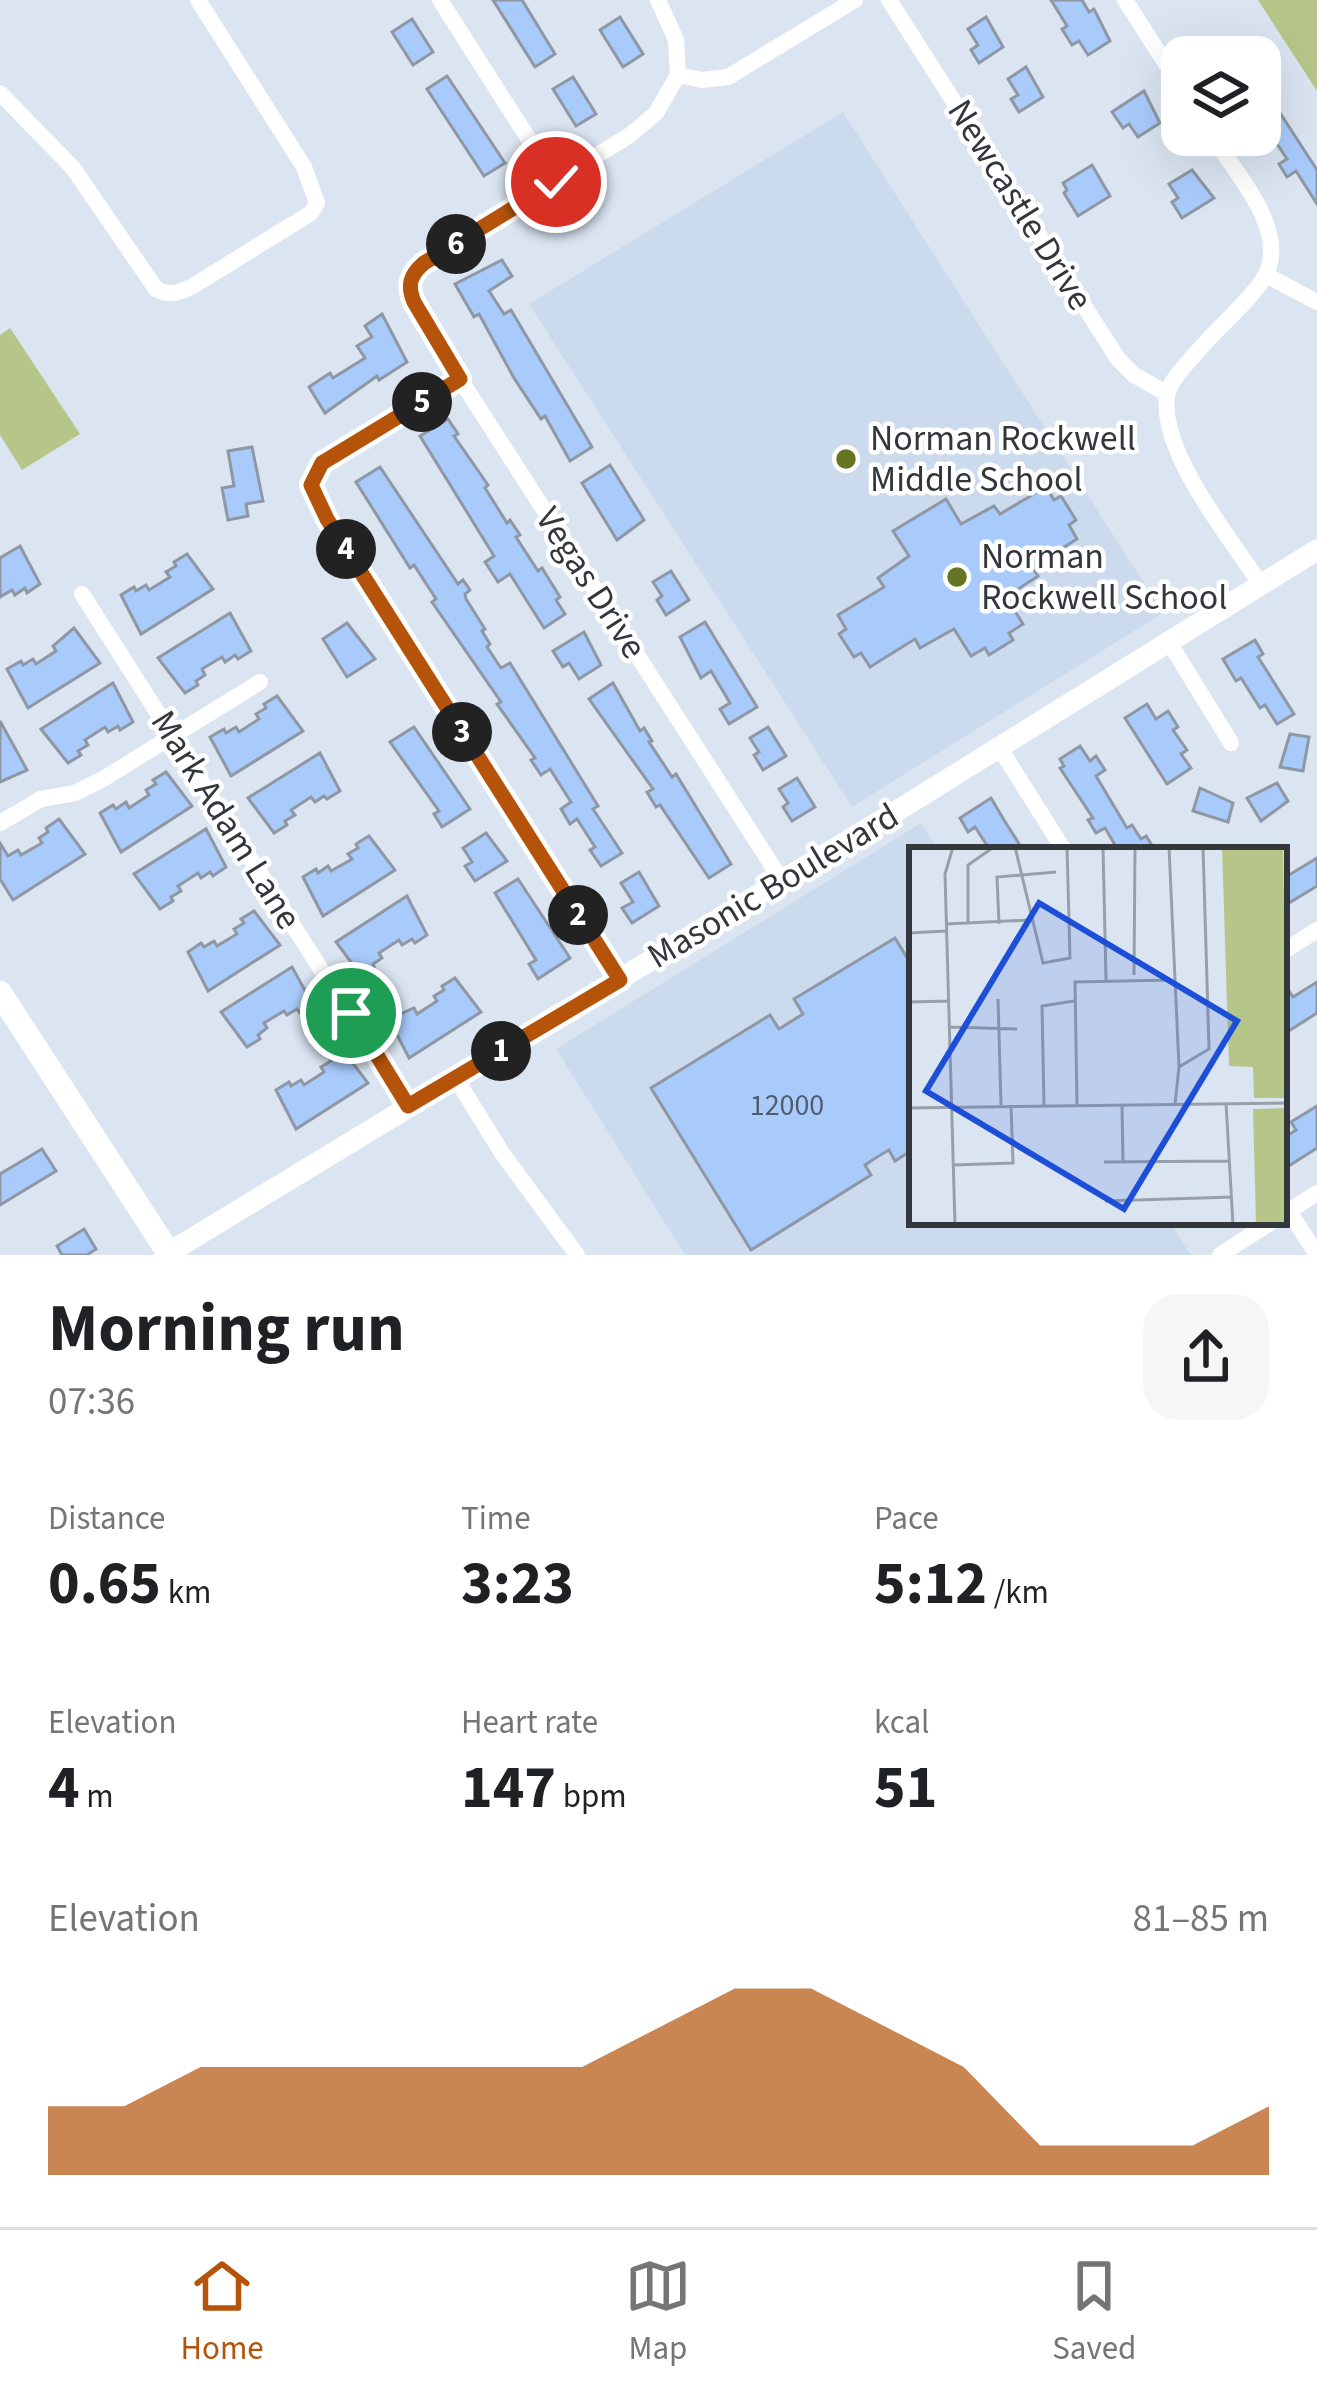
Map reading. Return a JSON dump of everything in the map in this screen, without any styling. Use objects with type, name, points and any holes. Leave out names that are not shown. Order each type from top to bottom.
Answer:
[{"type":"main road","points":[[0,993],[168,1254]]},
{"type":"street","points":[[4,105],[73,168],[151,283],[165,294],[194,286],[311,213],[317,203],[304,167],[198,0]]},
{"type":"street","points":[[440,0],[556,182],[644,124],[678,75],[676,40],[658,0]]},
{"type":"street","points":[[678,75],[702,80],[728,77],[855,0]]},
{"type":"street","name":"Newcastle Drive","points":[[889,0],[1118,359],[1134,375],[1166,393]]},
{"type":"street","points":[[1125,0],[1161,56]]},
{"type":"street","points":[[1224,156],[1263,216],[1270,248],[1266,274],[1166,393],[1169,423],[1184,464],[1261,585]]},
{"type":"street","name":"Vegas Drive","points":[[556,182],[424,263],[409,282],[414,302],[782,881]]},
{"type":"street","points":[[1266,274],[1317,302]]},
{"type":"street","points":[[460,379],[322,463],[313,477],[314,496],[620,980]]},
{"type":"street","name":"Masonic Boulevard","points":[[168,1254],[1317,550]]},
{"type":"street","name":"Mark Adam Lane","points":[[82,594],[408,1106]]},
{"type":"street","points":[[1168,642],[1231,743]]},
{"type":"street","points":[[0,823],[41,799],[75,793],[103,779],[260,682]]},
{"type":"street","points":[[999,747],[1062,847]]},
{"type":"street","points":[[1287,949],[1317,930]]},
{"type":"street","points":[[455,1077],[502,1153],[577,1255]]},
{"type":"street","points":[[1287,1212],[1317,1193]]},
{"type":"street","points":[[1287,1214],[1317,1255]]},
{"type":"street","points":[[1220,1255],[1266,1225]]},
{"type":"shaded area","name":"Norman Rockwell Middle School","points":[[843,112],[1163,613],[852,807],[529,304]]},
{"type":"shaded area","points":[[921,823],[936,847],[909,847],[909,1225],[1172,1225],[1191,1255],[685,1255],[556,1049]]},
{"type":"green space","points":[[1258,0],[1317,0],[1317,91]]},
{"type":"green space","points":[[10,328],[80,434],[22,470],[0,435],[0,335]]},
{"type":"building","points":[[493,0],[522,0],[555,54],[535,67]]},
{"type":"building","points":[[1051,0],[1082,0],[1089,12],[1094,9],[1110,41],[1088,55],[1079,41],[1072,45]]},
{"type":"building","points":[[620,17],[643,54],[623,67],[600,30]]},
{"type":"building","points":[[986,17],[1003,47],[979,63],[971,50],[978,45],[968,29]]},
{"type":"building","points":[[412,19],[433,52],[413,65],[392,32]]},
{"type":"building","points":[[1026,67],[1043,97],[1019,112],[1011,99],[1018,95],[1008,79]]},
{"type":"building","points":[[447,76],[505,163],[484,176],[427,89]]},
{"type":"building","points":[[573,77],[596,114],[576,126],[553,89]]},
{"type":"building","points":[[1144,91],[1160,123],[1138,137],[1129,124],[1123,128],[1112,112]]},
{"type":"building","points":[[1281,114],[1317,170],[1317,204],[1296,171],[1287,177],[1279,164],[1287,159],[1281,150]]},
{"type":"building","points":[[1092,165],[1110,196],[1078,216],[1063,183]]},
{"type":"building","points":[[1192,170],[1214,198],[1182,218],[1172,202],[1178,198],[1169,184]]},
{"type":"building","points":[[502,260],[512,276],[489,291],[504,314],[511,310],[592,447],[570,461],[545,416],[541,419],[514,378],[479,314],[474,317],[455,284]]},
{"type":"building","points":[[382,314],[407,362],[379,380],[377,376],[325,413],[309,387],[365,358],[357,346],[372,337],[365,326]]},
{"type":"building","points":[[448,419],[507,523],[510,520],[538,571],[542,568],[560,597],[556,600],[565,614],[544,628],[510,574],[498,582],[485,562],[494,556],[420,436]]},
{"type":"building","points":[[252,447],[263,501],[246,504],[248,516],[228,520],[222,488],[234,486],[228,451]]},
{"type":"building","points":[[610,465],[644,520],[617,540],[582,483]]},
{"type":"building","points":[[380,467],[458,584],[463,580],[470,590],[466,599],[485,629],[487,647],[501,668],[510,663],[598,806],[593,809],[622,853],[601,866],[577,819],[570,824],[561,809],[571,802],[550,769],[541,775],[531,760],[535,758],[497,704],[501,702],[432,602],[436,599],[414,565],[410,568],[356,482]]},
{"type":"building","name":"Norman Rockwell School","points":[[1046,487],[1054,500],[1061,496],[1076,520],[1069,525],[1077,539],[1032,567],[1038,576],[1006,597],[1023,624],[1009,633],[1013,640],[989,655],[985,648],[971,656],[954,629],[920,648],[915,639],[870,667],[861,653],[854,657],[839,634],[846,629],[838,615],[884,587],[878,578],[909,556],[893,531],[946,499],[961,524],[994,506],[1000,514]]},
{"type":"building","points":[[20,546],[40,584],[27,593],[25,588],[0,597],[0,558]]},
{"type":"building","points":[[187,554],[213,589],[141,634],[121,595],[134,587],[136,591],[146,585],[149,590],[170,577],[166,572]]},
{"type":"building","points":[[671,571],[689,600],[666,615],[653,582]]},
{"type":"building","points":[[230,613],[251,651],[225,662],[222,657],[202,669],[205,675],[196,681],[198,685],[185,693],[158,658]]},
{"type":"building","points":[[705,622],[757,707],[729,724],[720,709],[730,703],[711,671],[701,678],[680,637]]},
{"type":"building","points":[[347,623],[375,659],[347,677],[323,639]]},
{"type":"building","points":[[74,628],[100,663],[28,708],[7,669],[21,661],[23,665],[33,659],[36,664],[56,651],[53,646]]},
{"type":"building","points":[[584,632],[601,665],[579,679],[553,651]]},
{"type":"building","points":[[1255,640],[1263,654],[1258,657],[1294,714],[1277,724],[1241,678],[1236,681],[1223,659]]},
{"type":"building","points":[[113,683],[133,722],[120,730],[118,726],[108,732],[105,727],[85,740],[88,745],[78,751],[81,755],[68,763],[41,729]]},
{"type":"building","points":[[613,683],[731,864],[709,878],[660,805],[656,807],[647,792],[653,789],[589,699]]},
{"type":"building","points":[[277,696],[303,731],[231,776],[210,737],[224,729],[226,733],[236,727],[239,732],[259,719],[256,714]]},
{"type":"building","points":[[1147,704],[1156,719],[1168,711],[1178,727],[1173,730],[1187,750],[1181,754],[1191,768],[1167,784],[1125,718]]},
{"type":"building","points":[[0,721],[27,770],[0,782]]},
{"type":"building","points":[[414,727],[470,809],[442,827],[434,814],[439,811],[390,742]]},
{"type":"building","points":[[768,727],[786,756],[763,770],[750,738]]},
{"type":"building","points":[[1290,734],[1309,737],[1303,771],[1280,767]]},
{"type":"building","points":[[1080,746],[1090,761],[1096,756],[1105,770],[1096,776],[1127,828],[1132,825],[1153,847],[1116,847],[1105,828],[1096,833],[1088,820],[1093,818],[1060,768],[1064,766],[1060,759]]},
{"type":"building","points":[[320,753],[340,791],[315,802],[311,797],[291,810],[295,815],[274,833],[248,798]]},
{"type":"building","points":[[166,772],[192,806],[121,852],[100,813],[126,802],[129,808],[149,795],[146,790],[156,784],[153,780]]},
{"type":"building","points":[[797,778],[815,807],[792,821],[779,789]]},
{"type":"building","points":[[1277,783],[1288,801],[1261,821],[1247,798]]},
{"type":"building","points":[[1200,788],[1233,803],[1228,822],[1193,811]]},
{"type":"building","points":[[991,798],[1021,847],[988,847],[975,827],[968,832],[960,818]]},
{"type":"building","points":[[59,819],[85,854],[13,900],[0,879],[0,843],[8,856],[18,850],[21,855],[42,843],[39,838],[48,832],[46,828]]},
{"type":"building","points":[[206,829],[226,867],[213,876],[210,872],[201,878],[198,873],[178,886],[181,891],[160,909],[134,874]]},
{"type":"building","points":[[486,833],[507,861],[475,881],[465,866],[472,862],[463,848]]},
{"type":"building","points":[[369,836],[395,870],[323,916],[303,877],[328,866],[331,871],[352,859],[348,854]]},
{"type":"building","points":[[1317,858],[1317,886],[1287,904],[1287,876]]},
{"type":"building","points":[[639,872],[659,906],[632,923],[622,908],[633,902],[621,883]]},
{"type":"building","points":[[518,879],[570,958],[538,979],[529,964],[536,960],[495,893]]},
{"type":"building","points":[[407,896],[427,935],[415,943],[412,939],[402,945],[399,940],[379,953],[382,958],[373,964],[375,969],[362,977],[336,942]]},
{"type":"building","points":[[254,911],[280,945],[208,991],[188,952],[201,943],[204,947],[214,941],[217,946],[237,934],[234,929],[244,923],[241,919]]},
{"type":"building","points":[[895,938],[909,961],[909,1152],[895,1161],[889,1150],[877,1157],[865,1165],[871,1175],[751,1250],[651,1088],[770,1015],[779,1029],[803,1014],[794,999]]},
{"type":"building","points":[[292,967],[313,1005],[300,1013],[284,1011],[264,1023],[267,1028],[258,1035],[260,1039],[247,1047],[221,1012]]},
{"type":"building","points":[[455,978],[481,1012],[409,1058],[389,1019],[414,1008],[417,1014],[437,1001],[434,996]]},
{"type":"building","points":[[1317,982],[1317,1013],[1287,1032],[1287,988],[1293,997]]},
{"type":"building","points":[[342,1049],[368,1083],[296,1129],[276,1090],[289,1082],[291,1086],[301,1080],[304,1085],[324,1072],[321,1067]]},
{"type":"building","points":[[1317,1106],[1317,1148],[1287,1167],[1287,1136],[1296,1130],[1291,1122]]},
{"type":"building","points":[[42,1149],[56,1171],[0,1205],[0,1174]]},
{"type":"building","points":[[84,1229],[96,1249],[87,1255],[62,1255],[57,1246]]},
{"type":"place","name":"Norman Rockwell Middle School","points":[[846,459]]},
{"type":"place","name":"Norman Rockwell School","points":[[957,577]]},
{"type":"route","points":[[351,1013],[408,1106],[620,980],[327,519],[311,485],[322,463],[460,379],[414,302],[409,288],[413,274],[556,182]]}]
